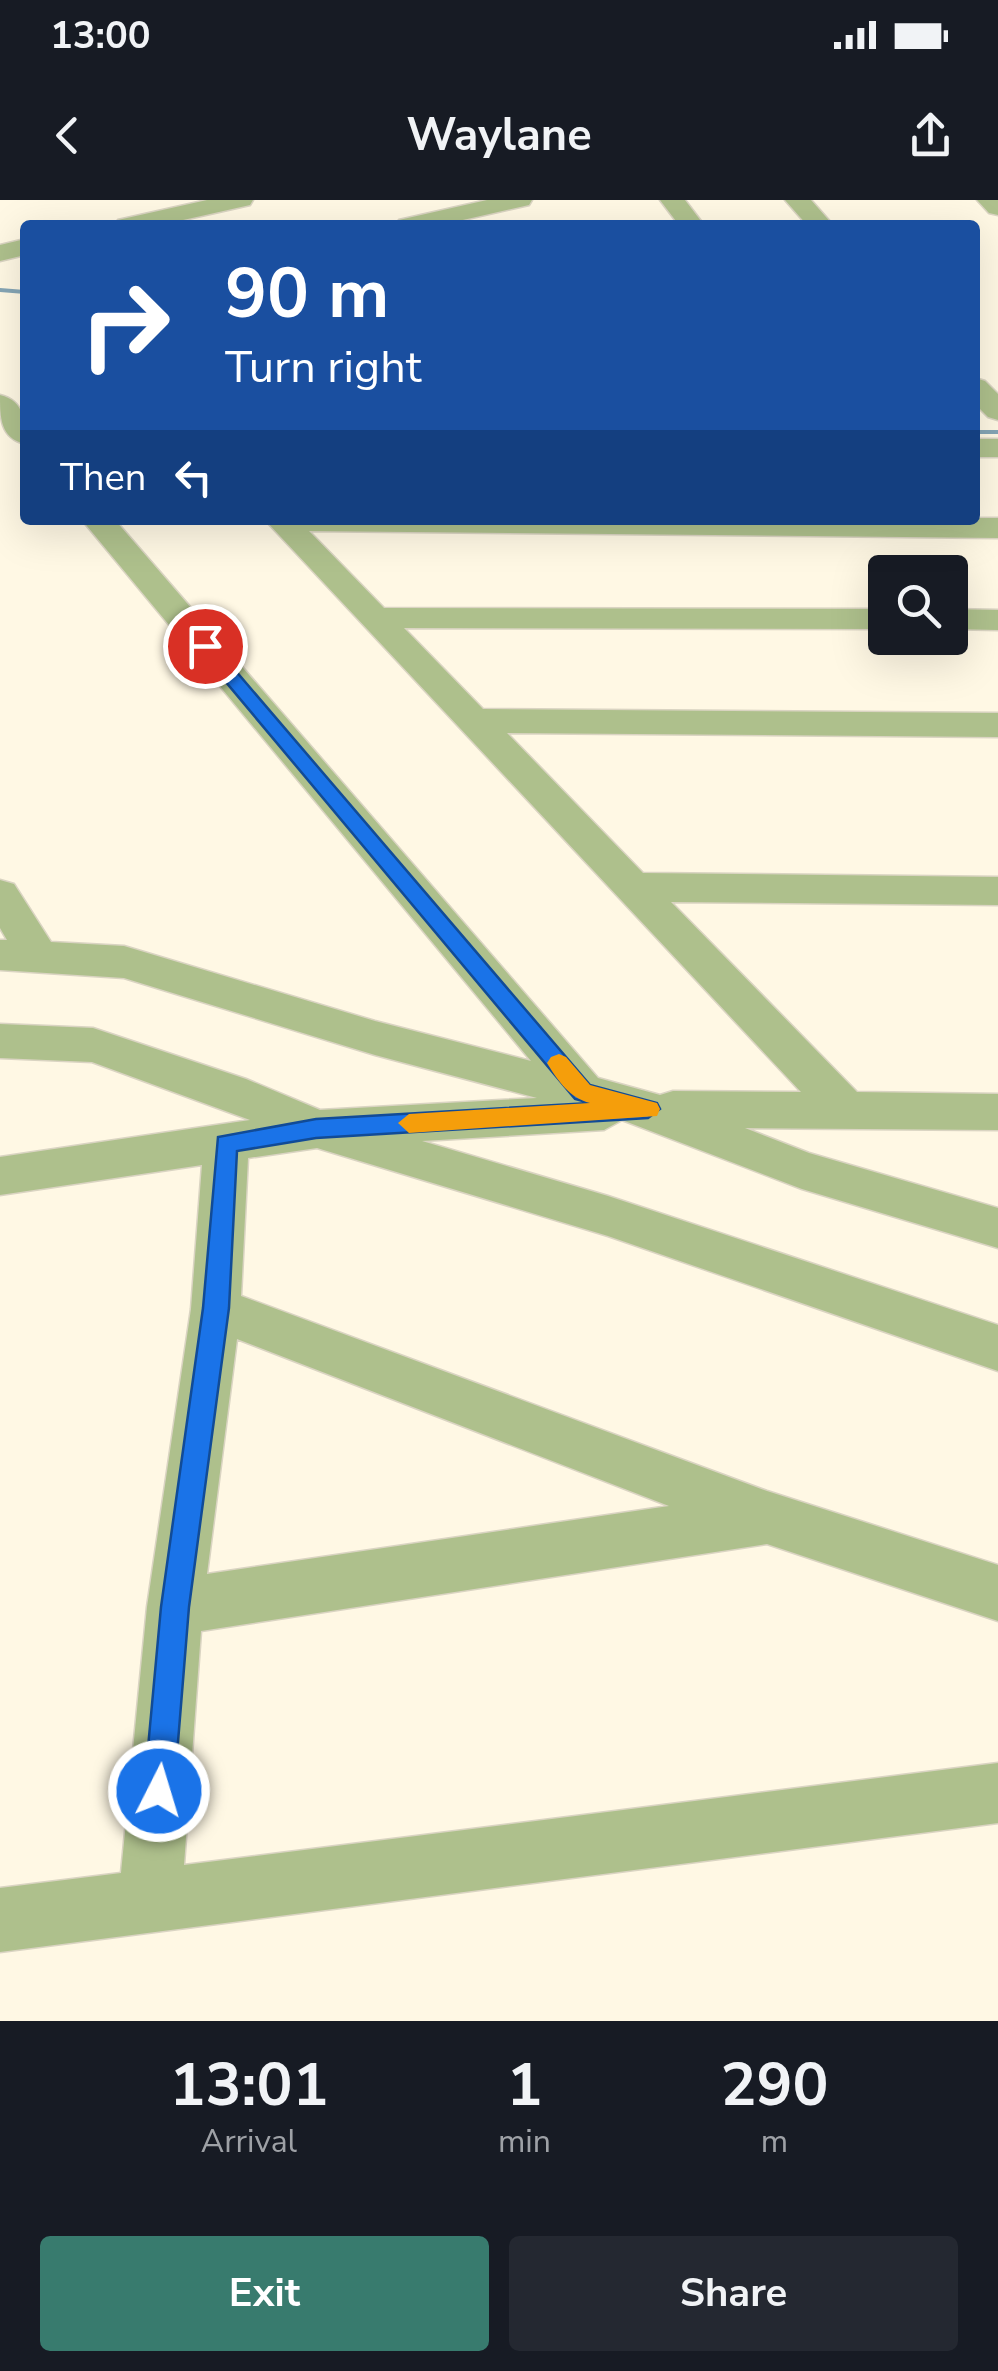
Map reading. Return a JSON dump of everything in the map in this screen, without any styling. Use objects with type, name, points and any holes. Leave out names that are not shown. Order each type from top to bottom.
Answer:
[{"type":"street","points":[[150,220],[240,200]]},
{"type":"street","points":[[430,220],[520,200]]},
{"type":"street","points":[[672,200],[688,220]]},
{"type":"street","points":[[797,200],[816,220]]},
{"type":"street","points":[[989,200],[998,208]]},
{"type":"street","points":[[980,392],[998,411]]},
{"type":"street","points":[[102,525],[583,1092]]},
{"type":"street","points":[[287,525],[843,1108]]},
{"type":"street","points":[[730,525],[998,528]]},
{"type":"street","points":[[375,618],[868,618]]},
{"type":"street","points":[[968,620],[998,620]]},
{"type":"street","points":[[475,720],[998,725]]},
{"type":"street","points":[[635,887],[998,890]]},
{"type":"street","points":[[0,894],[20,956],[124,962],[375,1038],[648,1109],[802,1170],[998,1228]]},
{"type":"street","points":[[0,1042],[93,1045],[230,1092],[316,1129],[608,1216],[998,1348]]},
{"type":"street","points":[[0,1176],[316,1129],[648,1109],[998,1112]]},
{"type":"street","points":[[150,1901],[175,1607],[216,1308],[226,1143]]},
{"type":"street","points":[[216,1308],[767,1518],[998,1594]]},
{"type":"street","points":[[175,1607],[767,1518]]},
{"type":"street","points":[[0,1920],[998,1793]]},
{"type":"waterway","points":[[0,290],[20,292]]},
{"type":"waterway","points":[[980,432],[995,432]]},
{"type":"slow traffic","points":[[409,1123],[648,1109],[583,1092],[559,1063]]},
{"type":"route","points":[[159,1791],[175,1607],[216,1308],[226,1143],[316,1129],[648,1109],[583,1092],[205,646]]}]
